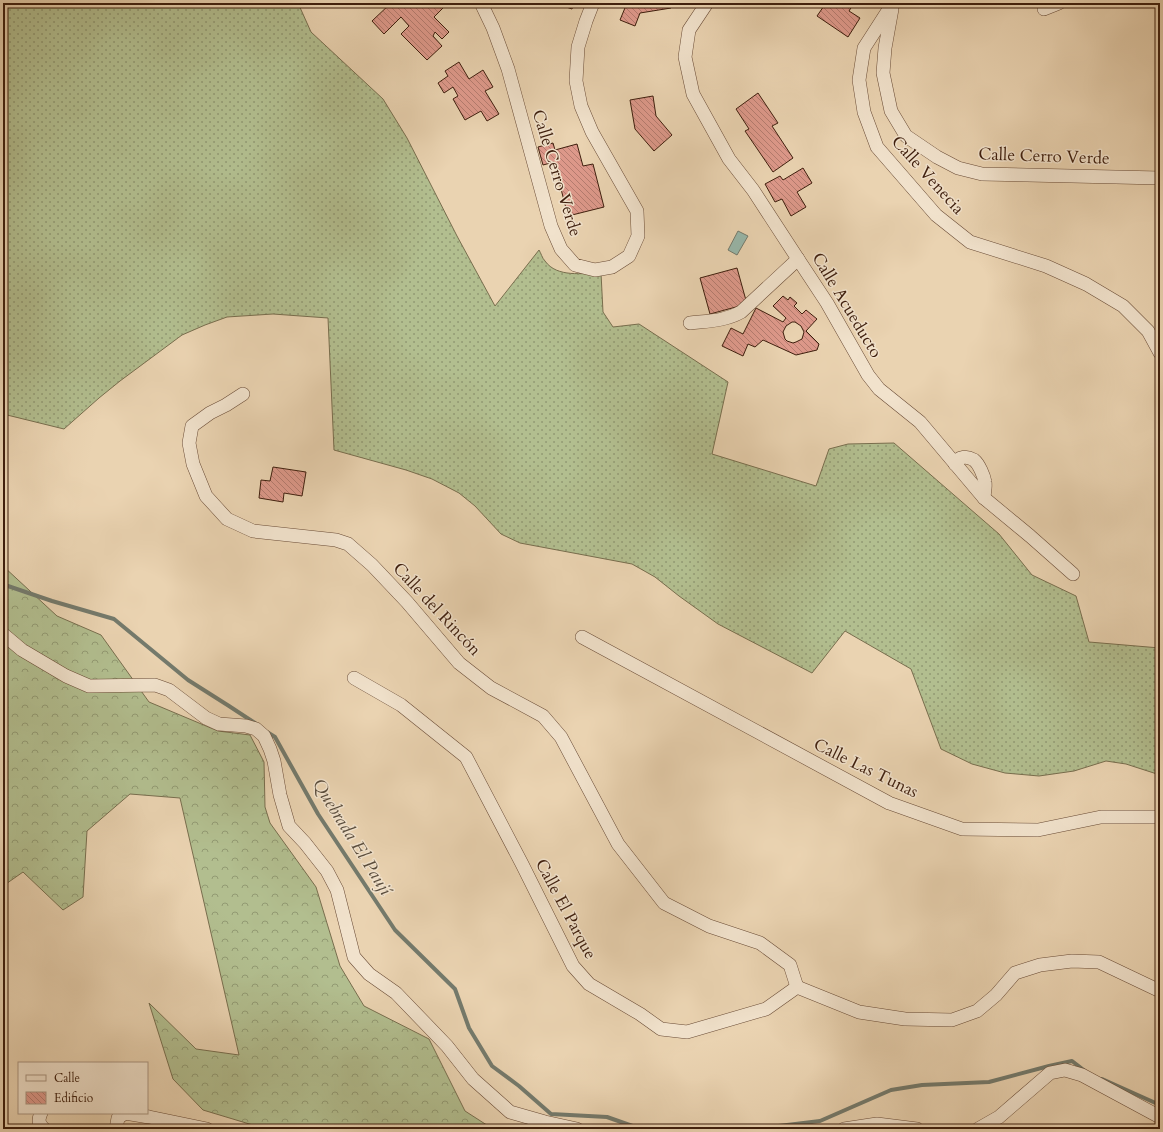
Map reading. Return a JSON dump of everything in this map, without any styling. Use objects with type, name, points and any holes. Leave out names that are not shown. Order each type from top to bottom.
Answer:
[{"type":"street","name":"Calle Cerro Verde","points":[[481,3],[493,28],[508,69],[551,226],[562,249],[575,265],[595,270],[612,267],[629,256],[638,236],[637,211],[592,132],[581,106],[576,82],[578,47],[593,3]]},
{"type":"street","name":"Calle Acueducto","points":[[707,3],[689,30],[685,57],[693,94],[729,159],[753,190],[827,303],[868,375],[879,389],[920,422],[984,498],[1073,574]]},
{"type":"street","name":"Calle Cerro Verde","points":[[893,3],[884,48],[883,73],[891,111],[906,136],[936,157],[958,168],[982,174],[1160,178]]},
{"type":"street","name":"Calle Venecia","points":[[893,3],[864,48],[859,80],[864,112],[877,147],[936,216],[970,242],[1046,266],[1086,284],[1123,306],[1148,331],[1160,354]]},
{"type":"street","points":[[1044,9],[1059,3]]},
{"type":"street","points":[[690,323],[733,317],[741,312],[798,259]]},
{"type":"street","name":"Calle del Rincón","points":[[243,394],[210,413],[192,426],[189,443],[194,464],[206,496],[227,519],[253,531],[336,540],[348,544],[372,565],[407,602],[459,662],[492,688],[543,716],[561,737],[618,844],[664,903],[709,926],[760,943],[790,965],[797,987]]},
{"type":"street","points":[[3,634],[22,650],[66,676],[89,686],[155,685],[168,690],[206,718],[219,724],[246,726],[256,729],[264,736],[272,755],[280,795],[289,826],[305,843],[327,871],[337,890],[354,957],[369,974],[396,993],[447,1046],[473,1079],[510,1112],[576,1129]]},
{"type":"street","name":"Calle Las Tunas","points":[[582,637],[889,803],[962,829],[1038,830],[1101,817],[1160,817]]},
{"type":"street","name":"Calle El Parque","points":[[354,678],[401,705],[466,757],[573,966],[589,984],[661,1028],[687,1032],[766,1009],[797,987]]},
{"type":"street","points":[[797,987],[859,1012],[905,1019],[952,1020],[977,1010],[996,995],[1015,973],[1040,965],[1072,961],[1099,962],[1160,991]]},
{"type":"street","points":[[978,1129],[999,1117],[1050,1073],[1065,1070],[1082,1075],[1160,1117]]},
{"type":"street","points":[[40,1114],[38,1119],[39,1124],[44,1129]]},
{"type":"street","points":[[116,1129],[118,1118],[125,1114],[149,1117],[207,1129]]},
{"type":"street","points":[[844,1129],[877,1124],[917,1129]]},
{"type":"green space","points":[[3,3],[298,3],[311,32],[383,99],[407,138],[495,306],[539,250],[545,261],[556,270],[579,274],[601,273],[603,312],[613,327],[639,324],[728,382],[712,454],[816,486],[829,449],[848,444],[894,443],[999,534],[1032,575],[1076,596],[1089,642],[1160,648],[1160,775],[1126,764],[1106,761],[1074,771],[1039,776],[1005,773],[972,764],[941,749],[911,669],[845,631],[812,673],[718,624],[655,577],[632,564],[520,543],[501,534],[475,506],[459,493],[432,479],[406,470],[334,450],[328,318],[273,314],[227,317],[205,325],[182,335],[120,381],[64,429],[3,414]]},
{"type":"green space","points":[[3,566],[57,616],[101,635],[149,702],[218,731],[250,735],[264,762],[265,807],[270,823],[316,887],[340,966],[364,1006],[429,1039],[465,1111],[493,1129],[266,1129],[203,1110],[173,1079],[149,1003],[196,1049],[239,1055],[180,798],[130,794],[87,831],[83,897],[63,910],[23,872],[3,886]]},
{"type":"shaded area","points":[[738,231],[748,236],[737,255],[728,250]]},
{"type":"building","points":[[391,3],[440,3],[444,7],[434,17],[449,32],[442,39],[435,32],[433,36],[442,46],[427,60],[401,34],[409,26],[401,17],[384,34],[372,21]]},
{"type":"building","points":[[555,3],[574,3],[572,9]]},
{"type":"building","points":[[627,3],[670,3],[671,8],[640,13],[635,26],[620,20]]},
{"type":"building","points":[[826,3],[854,3],[849,11],[860,18],[848,37],[817,16]]},
{"type":"building","points":[[459,62],[469,79],[483,70],[493,87],[485,91],[499,114],[487,121],[481,111],[465,120],[453,99],[458,96],[453,87],[444,93],[438,83],[448,76],[445,71]]},
{"type":"building","points":[[758,93],[778,123],[772,126],[793,158],[773,172],[745,131],[749,129],[736,109]]},
{"type":"building","points":[[653,96],[656,116],[672,135],[654,151],[635,129],[630,100]]},
{"type":"building","points":[[553,143],[555,150],[577,144],[583,166],[593,164],[604,207],[568,216],[554,162],[543,165],[538,147]]},
{"type":"building","points":[[803,168],[812,183],[797,192],[806,207],[791,216],[782,199],[775,202],[765,184],[780,176],[783,180]]},
{"type":"building","points":[[737,268],[747,304],[710,314],[700,278]]},
{"type":"building","points":[[783,296],[788,300],[790,297],[797,303],[794,306],[802,314],[806,310],[817,319],[806,331],[819,344],[817,350],[796,355],[763,340],[755,347],[748,344],[743,356],[722,346],[731,328],[743,334],[756,308],[783,322],[786,318],[773,306]],"holes":[[[792,322],[795,322],[801,326],[804,332],[802,339],[793,343],[785,339],[783,332],[786,326]]]},
{"type":"building","points":[[273,467],[306,472],[302,496],[284,493],[283,502],[259,498],[261,480],[270,481]]},
{"type":"waterway","name":"Quebrada El Paují","points":[[5,585],[52,601],[114,619],[188,680],[255,723]]},
{"type":"waterway","name":"Quebrada El Paují","points":[[267,732],[275,737],[318,814],[395,930],[455,989],[469,1028],[492,1066],[519,1086],[551,1114],[607,1117],[641,1129]]},
{"type":"waterway","name":"Quebrada El Paují","points":[[754,1129],[820,1121],[891,1090],[922,1085],[989,1082],[1072,1061],[1085,1071]]},
{"type":"waterway","name":"Quebrada El Paují","points":[[1102,1079],[1160,1105]]}]
